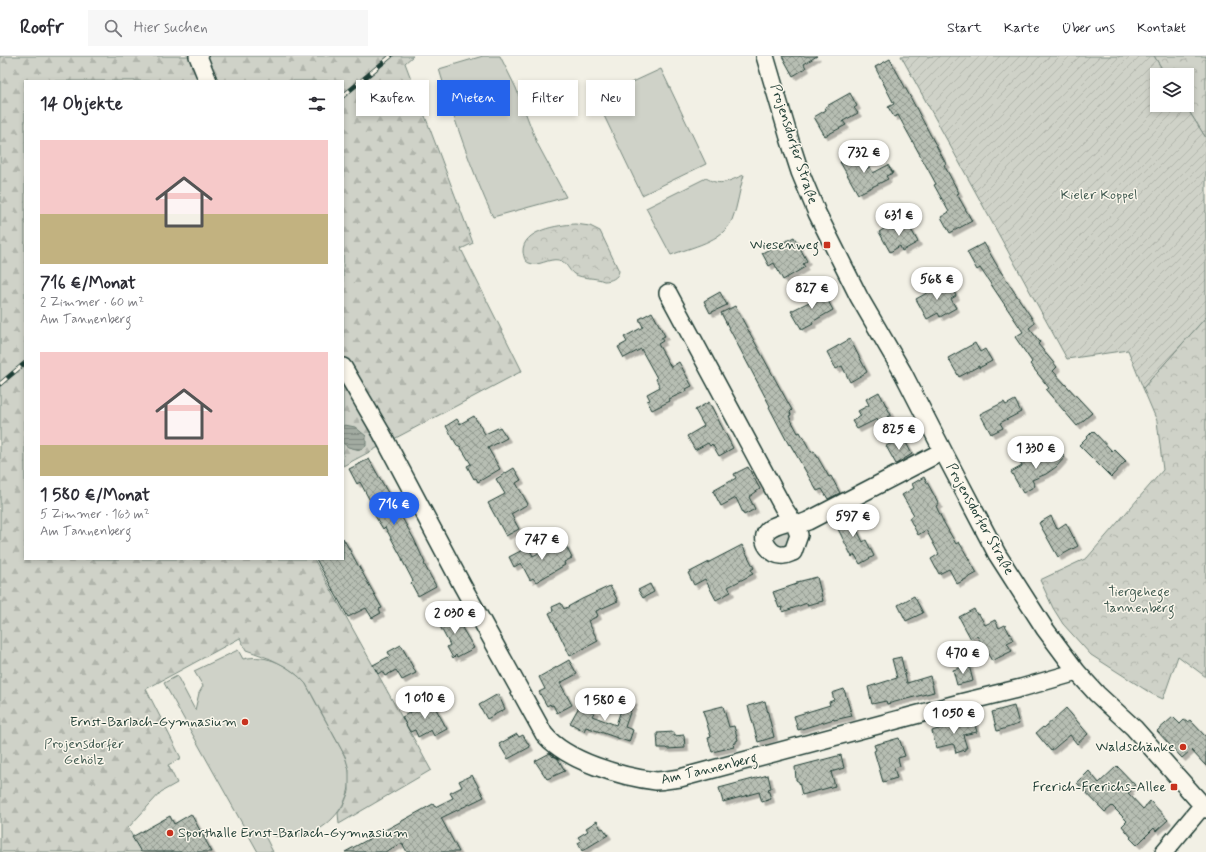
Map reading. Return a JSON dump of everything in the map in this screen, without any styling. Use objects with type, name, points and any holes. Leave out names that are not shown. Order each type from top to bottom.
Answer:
[{"type":"street","points":[[198,56],[208,80]]},
{"type":"street","name":"Projensdorfer Straße","points":[[765,56],[800,172],[817,213],[859,297],[902,371],[942,451],[997,554],[1045,629],[1077,672],[1097,694],[1134,728],[1204,807]]},
{"type":"street","points":[[668,293],[793,523],[800,524],[808,521],[942,451]]},
{"type":"street","name":"Am Tannenberg","points":[[344,369],[382,434],[462,585],[544,734],[559,747],[591,764],[609,770],[657,781],[680,778],[1077,672]]},
{"type":"street","points":[[1164,852],[1204,807]]},
{"type":"green space","name":"Projensdorfer Gehölz","points":[[0,56],[413,56],[405,63],[411,80],[356,80],[356,116],[425,116],[473,243],[461,249],[522,371],[344,465],[344,80],[24,80],[24,560],[315,560],[431,770],[339,824],[338,813],[344,804],[349,791],[349,770],[345,756],[306,684],[300,677],[271,659],[246,650],[240,638],[146,689],[181,758],[168,765],[177,783],[161,792],[128,828],[141,852],[0,852]]},
{"type":"green space","points":[[483,56],[500,56],[518,93],[518,116],[527,116],[537,143],[566,197],[493,217],[477,181],[454,116],[510,116],[510,80],[443,80],[439,69]]},
{"type":"green space","name":"Kieler Koppel","points":[[901,56],[1154,56],[1162,68],[1150,68],[1150,112],[1189,112],[1206,138],[1206,317],[1143,388],[1128,350],[1067,359]]},
{"type":"green space","points":[[1154,56],[1206,56],[1206,138],[1189,112],[1194,112],[1194,68],[1162,68]]},
{"type":"green space","points":[[661,69],[706,164],[642,195],[604,116],[635,116],[635,81]]},
{"type":"green space","points":[[744,175],[734,215],[721,234],[705,243],[671,255],[646,208],[706,178],[720,183]]},
{"type":"green space","points":[[575,224],[590,226],[600,231],[619,271],[616,277],[612,280],[604,281],[578,276],[572,272],[564,262],[559,260],[551,260],[533,264],[526,261],[524,258],[524,245],[528,238],[551,227]]},
{"type":"green space","name":"Tiergehege Tannenberg","points":[[1206,317],[1206,677],[1178,656],[1163,699],[1152,694],[1091,655],[1063,624],[1053,608],[1040,580],[1087,558],[1163,470],[1157,421],[1143,388]]},
{"type":"green space","points":[[786,529],[791,534],[790,545],[779,549],[771,535]]},
{"type":"green space","points":[[238,650],[243,659],[261,658],[278,662],[293,672],[306,684],[342,750],[350,777],[349,787],[342,806],[337,814],[321,828],[307,835],[293,838],[270,835],[263,832],[273,852],[258,852],[164,683],[177,676],[195,710],[199,693],[203,686],[194,671]]},
{"type":"shaded area","points":[[344,426],[355,427],[366,436],[366,446],[360,450],[348,447],[344,444]]},
{"type":"building","points":[[782,56],[817,56],[804,64],[806,68],[793,76]]},
{"type":"building","points":[[890,59],[946,164],[944,165],[959,193],[957,194],[972,221],[950,233],[941,217],[949,212],[934,185],[936,184],[898,115],[894,117],[888,107],[894,104],[875,67]]},
{"type":"building","points":[[850,93],[857,106],[854,108],[858,113],[843,121],[846,125],[825,136],[814,117],[826,110],[825,107]]},
{"type":"building","points":[[857,153],[866,169],[870,167],[873,173],[888,165],[893,173],[886,176],[888,179],[858,194],[840,162]]},
{"type":"building","points":[[907,222],[918,242],[902,251],[900,246],[890,252],[879,232],[890,225],[892,230]]},
{"type":"building","points":[[794,237],[807,261],[803,264],[805,267],[783,280],[774,263],[769,266],[762,253]]},
{"type":"building","points":[[984,243],[999,269],[1035,323],[1029,328],[1040,342],[1038,344],[1057,367],[1053,371],[1092,413],[1077,426],[1046,390],[1049,388],[1030,364],[1032,362],[1015,337],[1023,332],[980,268],[977,270],[967,252]]},
{"type":"building","points":[[942,281],[946,289],[951,286],[956,296],[951,299],[956,308],[940,317],[938,313],[927,319],[916,299],[934,289],[932,287]]},
{"type":"building","points":[[821,288],[833,310],[812,322],[813,324],[802,330],[791,311],[811,301],[808,296]]},
{"type":"building","points":[[720,292],[727,305],[710,313],[704,301]]},
{"type":"building","points":[[735,306],[792,410],[790,412],[791,415],[789,416],[798,433],[800,432],[811,452],[814,451],[829,477],[831,476],[840,493],[828,499],[822,489],[817,491],[790,444],[789,445],[721,313]]},
{"type":"building","points":[[652,312],[665,336],[661,338],[663,341],[658,344],[671,367],[679,362],[692,386],[686,389],[687,391],[669,399],[670,401],[652,410],[647,401],[650,400],[647,394],[660,387],[656,379],[657,378],[641,349],[624,358],[618,347],[627,342],[624,337],[643,327],[639,319]]},
{"type":"building","points":[[850,339],[867,372],[850,382],[842,366],[836,369],[827,352]]},
{"type":"building","points":[[975,343],[980,352],[985,349],[992,361],[959,377],[948,358]]},
{"type":"building","points":[[879,392],[891,415],[887,417],[889,419],[879,424],[877,419],[857,429],[852,421],[861,416],[858,411],[869,405],[866,399]]},
{"type":"building","points":[[1015,400],[1021,412],[1000,423],[1003,428],[991,434],[980,414],[1004,402],[1006,405]]},
{"type":"building","points":[[709,402],[733,448],[719,456],[712,444],[710,446],[708,443],[695,450],[687,436],[704,426],[695,410]]},
{"type":"building","points":[[474,416],[485,434],[500,427],[507,438],[488,448],[500,469],[478,482],[476,478],[474,479],[467,466],[471,464],[460,446],[458,447],[446,426],[457,419],[460,424]]},
{"type":"building","points":[[1093,431],[1112,451],[1114,449],[1126,461],[1111,477],[1079,445]]},
{"type":"building","points":[[900,439],[904,439],[912,454],[896,464],[886,446]]},
{"type":"building","points":[[1056,449],[1065,457],[1056,467],[1046,474],[1032,480],[1035,486],[1023,493],[1011,472],[1022,466],[1020,463],[1030,458],[1034,466],[1050,456]]},
{"type":"building","points":[[369,459],[414,539],[425,563],[424,564],[436,586],[418,596],[411,583],[413,581],[403,560],[385,527],[383,529],[375,516],[377,514],[360,482],[357,484],[349,469]]},
{"type":"building","points":[[748,467],[760,489],[749,497],[755,509],[744,515],[736,498],[721,506],[713,491],[736,478],[734,474]]},
{"type":"building","points":[[514,468],[521,480],[516,483],[528,504],[511,514],[519,529],[506,536],[488,503],[505,494],[496,479]]},
{"type":"building","points":[[924,477],[939,504],[936,506],[943,521],[956,544],[959,542],[977,573],[957,584],[949,569],[939,574],[931,559],[939,554],[926,530],[918,535],[909,518],[914,515],[902,495],[914,488],[912,484]]},
{"type":"building","points":[[848,512],[863,542],[866,540],[874,556],[860,564],[855,555],[852,557],[833,519]]},
{"type":"building","points":[[1051,516],[1057,529],[1066,523],[1078,546],[1058,557],[1039,523]]},
{"type":"building","points":[[344,540],[382,608],[379,609],[381,613],[372,618],[366,608],[348,617],[317,560],[344,560]]},
{"type":"building","points":[[554,544],[557,549],[565,544],[572,558],[564,562],[565,565],[536,582],[533,578],[530,580],[521,563],[514,567],[509,557],[528,547],[533,556]]},
{"type":"building","points":[[742,545],[754,568],[751,570],[753,574],[728,587],[731,592],[716,600],[705,579],[694,585],[688,573]]},
{"type":"building","points":[[817,577],[823,601],[807,605],[807,603],[783,612],[782,607],[779,608],[773,592],[797,584],[797,582]]},
{"type":"building","points":[[650,584],[654,592],[643,598],[638,590]]},
{"type":"building","points":[[610,586],[618,601],[596,611],[598,616],[588,621],[598,641],[570,656],[549,613],[553,611],[552,607],[561,603],[564,609]]},
{"type":"building","points":[[914,596],[923,613],[906,621],[898,605]]},
{"type":"building","points":[[974,609],[977,615],[979,614],[985,625],[995,620],[999,628],[1005,625],[1013,640],[1007,643],[1012,651],[992,661],[977,636],[971,639],[959,617]]},
{"type":"building","points":[[452,611],[474,648],[457,657],[456,655],[453,658],[447,647],[450,645],[436,619]]},
{"type":"building","points":[[401,645],[416,673],[402,680],[396,670],[385,676],[382,671],[378,674],[373,665],[390,656],[388,652]]},
{"type":"building","points":[[901,657],[907,683],[930,676],[934,692],[887,704],[886,701],[872,704],[868,687],[897,678],[892,659]]},
{"type":"building","points":[[569,660],[577,674],[560,683],[572,705],[557,713],[553,705],[551,706],[550,704],[547,706],[539,692],[545,689],[539,677]]},
{"type":"building","points":[[969,665],[973,681],[957,685],[953,670]]},
{"type":"building","points":[[844,689],[852,716],[834,719],[798,730],[794,716],[830,705],[829,702],[834,700],[832,693]]},
{"type":"building","points":[[498,694],[505,709],[487,719],[479,705]]},
{"type":"building","points":[[625,698],[634,701],[625,727],[633,730],[629,742],[586,727],[584,731],[570,723],[581,703],[595,711],[592,716],[616,725]]},
{"type":"building","points":[[431,700],[447,729],[434,736],[431,730],[418,737],[415,730],[410,732],[402,717]]},
{"type":"building","points":[[765,701],[774,737],[758,742],[748,706]]},
{"type":"building","points":[[723,706],[729,727],[734,726],[738,740],[733,744],[734,747],[712,752],[708,738],[711,737],[703,711]]},
{"type":"building","points":[[1014,706],[1019,724],[997,731],[992,712]]},
{"type":"building","points":[[1066,708],[1088,734],[1077,744],[1070,735],[1051,751],[1036,733],[1043,727],[1044,728]]},
{"type":"building","name":"Waldschänke","points":[[1173,717],[1180,724],[1184,720],[1187,722],[1190,720],[1206,737],[1206,766],[1191,750],[1182,758],[1157,731]]},
{"type":"building","points":[[973,718],[977,732],[963,735],[967,748],[965,748],[965,750],[956,753],[954,745],[952,744],[936,748],[932,731]]},
{"type":"building","points":[[674,732],[674,736],[684,735],[685,748],[658,748],[657,733]]},
{"type":"building","points":[[517,734],[519,737],[523,735],[530,747],[508,759],[499,744]]},
{"type":"building","points":[[899,738],[905,756],[898,758],[900,766],[894,768],[897,778],[883,782],[874,751],[876,750],[874,745]]},
{"type":"building","points":[[550,753],[553,757],[554,756],[558,759],[565,771],[547,779],[535,761]]},
{"type":"building","points":[[841,755],[844,768],[831,772],[835,786],[802,795],[799,782],[796,780],[795,767]]},
{"type":"building","points":[[1117,766],[1135,785],[1129,789],[1131,791],[1128,793],[1143,809],[1150,801],[1168,820],[1156,831],[1154,828],[1137,845],[1122,826],[1127,821],[1112,806],[1105,812],[1077,783],[1089,771],[1099,783]]},
{"type":"building","points":[[472,775],[484,797],[441,818],[459,852],[407,852],[402,843],[385,852],[345,852],[433,804],[435,807],[453,798],[450,793],[462,787],[459,781]]},
{"type":"building","points":[[768,775],[771,788],[768,789],[771,799],[762,802],[759,792],[723,802],[719,788]]},
{"type":"building","name":"Sporthalle Ernst-Barlach-Gymnasium","points":[[191,814],[212,852],[141,852],[132,837],[170,816],[174,824]]},
{"type":"building","points":[[597,821],[601,829],[603,828],[608,835],[582,851],[578,843],[581,841],[578,837],[588,831],[586,828]]},
{"type":"railway","points":[[344,95],[391,56]]},
{"type":"railway","points":[[0,384],[24,364]]},
{"type":"place","name":"Wiesenweg","points":[[827,245]]},
{"type":"place","name":"Ernst-Barlach-Gymnasium","points":[[245,722]]},
{"type":"place","name":"Waldschänke","points":[[1183,747]]},
{"type":"place","name":"Frerich-Frerichs-Allee","points":[[1174,787]]},
{"type":"place","name":"Sporthalle Ernst-Barlach-Gymnasium","points":[[170,833]]}]
